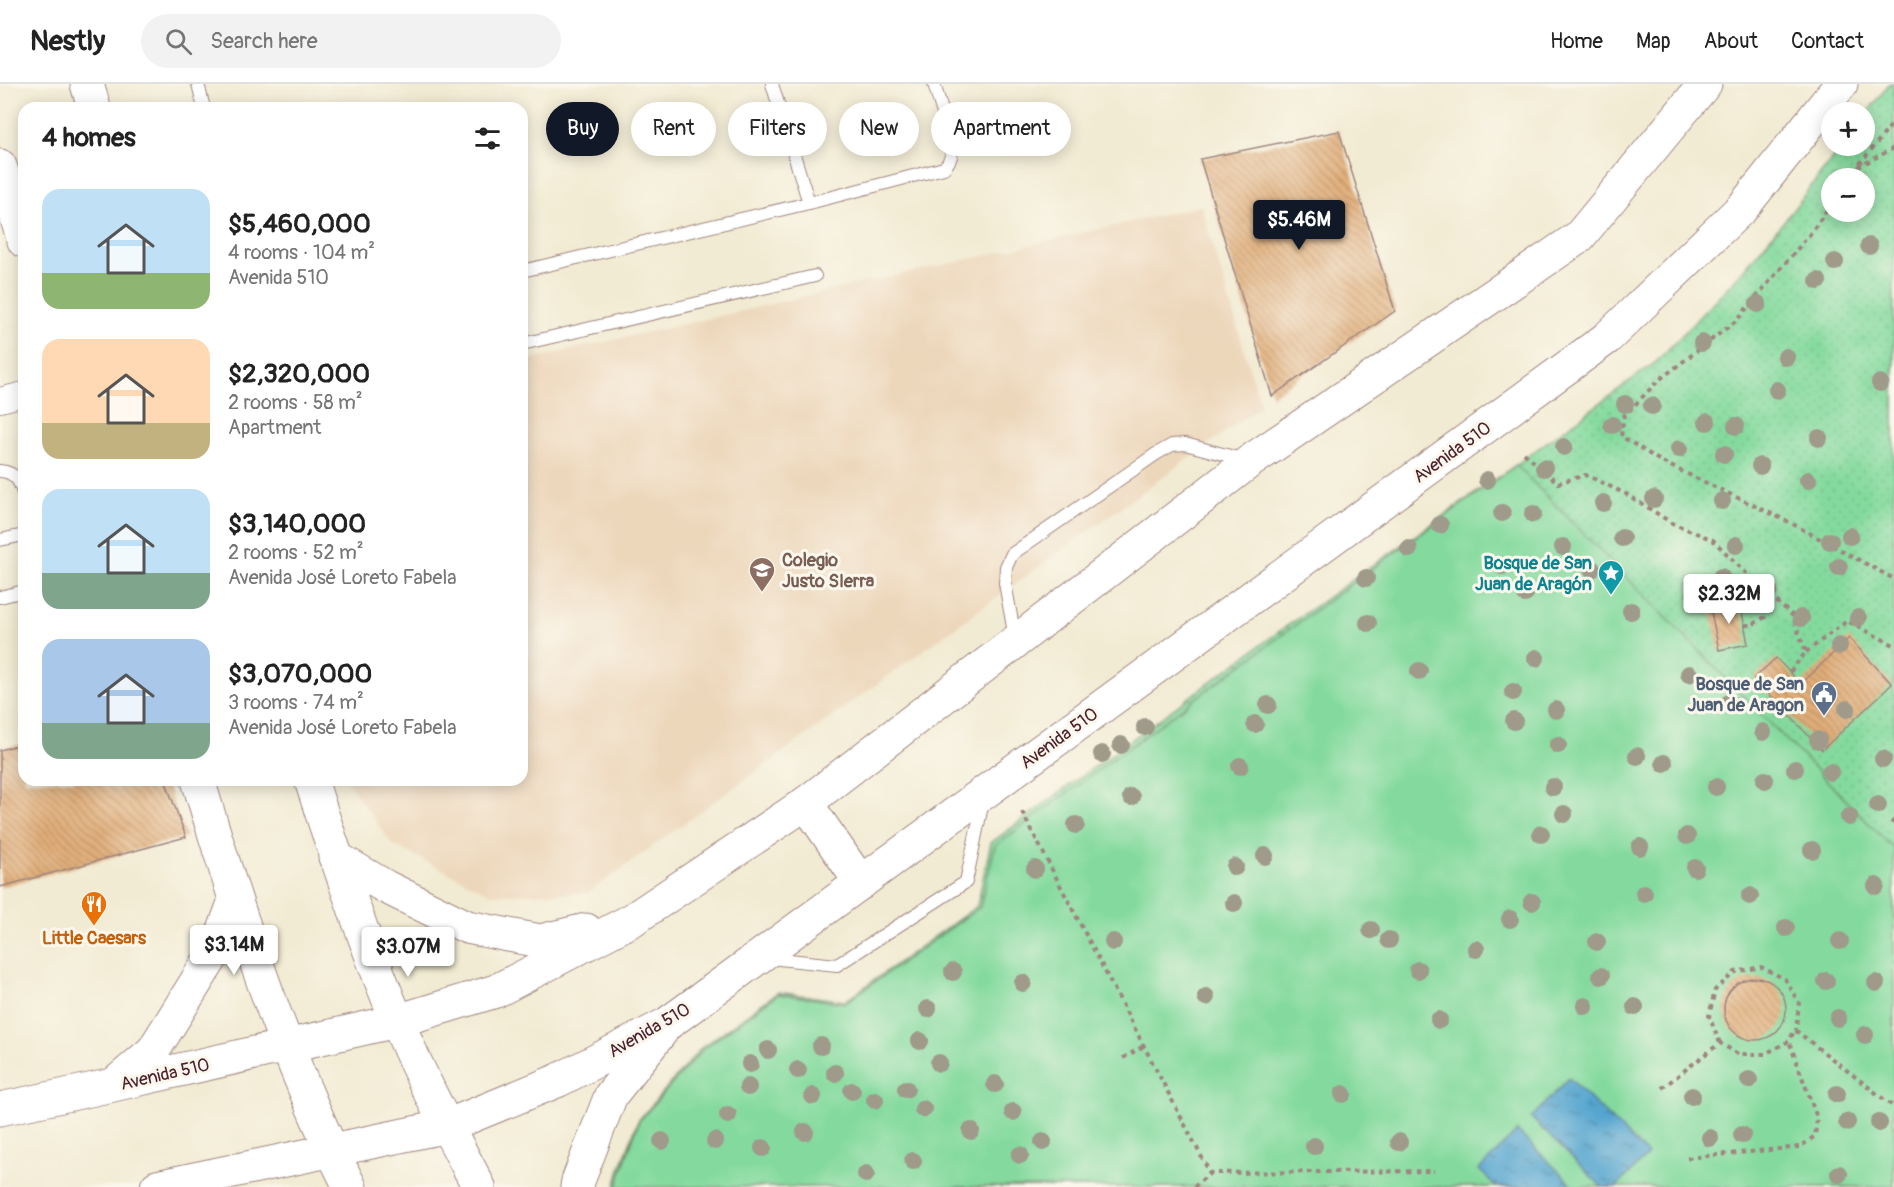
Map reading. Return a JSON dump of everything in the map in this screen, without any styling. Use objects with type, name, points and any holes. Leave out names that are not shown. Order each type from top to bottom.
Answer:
[{"type":"main road","points":[[87,84],[92,102]]},
{"type":"main road","name":"Avenida 510","points":[[0,1109],[397,1021],[496,991],[632,920],[806,803],[1249,462],[1579,237],[1705,84]]},
{"type":"main road","name":"Avenida 510","points":[[157,1187],[447,1126],[559,1080],[668,1024],[1607,338],[1743,207],[1841,84]]},
{"type":"main road","points":[[0,166],[18,222]]},
{"type":"main road","points":[[200,786],[234,900],[286,1046],[331,1150],[350,1187]]},
{"type":"main road","points":[[313,786],[335,857],[397,1021],[479,1187]]},
{"type":"main road","points":[[806,803],[861,883]]},
{"type":"main road","points":[[335,857],[386,887],[467,927],[540,941],[632,920]]},
{"type":"main road","points":[[113,1085],[153,1051],[218,947],[234,900]]},
{"type":"main road","points":[[577,1187],[611,1095],[668,1024]]},
{"type":"street","points":[[0,400],[18,396]]},
{"type":"lane","points":[[198,84],[202,102]]},
{"type":"lane","points":[[772,84],[809,203]]},
{"type":"lane","points":[[528,270],[809,203],[944,168],[953,152],[952,143],[934,84]]},
{"type":"lane","points":[[528,343],[815,276]]},
{"type":"lane","points":[[1016,641],[1005,583],[1006,567],[1012,554],[1172,445],[1185,444],[1249,462]]},
{"type":"lane","points":[[0,471],[12,473],[18,479]]},
{"type":"lane","points":[[0,540],[18,536]]},
{"type":"lane","points":[[0,597],[18,592]]},
{"type":"lane","points":[[759,957],[837,965],[966,882],[985,792]]},
{"type":"path","points":[[1856,168],[1894,122]]},
{"type":"path","points":[[1857,168],[1894,148]]},
{"type":"path","points":[[1821,218],[1736,321],[1659,380],[1624,416],[1620,436],[1662,462],[1789,522],[1894,579]]},
{"type":"path","points":[[1524,453],[1558,483],[1586,475],[1626,494],[1672,523],[1713,540],[1792,615],[1806,652]]},
{"type":"path","points":[[1745,625],[1752,625],[1765,617],[1769,594]]},
{"type":"path","points":[[1790,672],[1806,652],[1847,621],[1894,645]]},
{"type":"path","points":[[1022,812],[1210,1173]]},
{"type":"path","points":[[1894,820],[1891,824],[1894,826]]},
{"type":"path","points":[[1761,967],[1785,979],[1799,1003],[1796,1030],[1789,1041],[1765,1054],[1738,1054],[1720,1043],[1709,1016],[1715,990],[1735,972],[1761,967]]},
{"type":"path","points":[[1796,1030],[1894,1107]]},
{"type":"path","points":[[1687,1158],[1800,1147],[1815,1136],[1817,1118],[1789,1041]]},
{"type":"path","points":[[1662,1088],[1720,1043]]},
{"type":"path","points":[[1123,1059],[1144,1046]]},
{"type":"path","points":[[1194,1187],[1210,1173],[1434,1172]]},
{"type":"shaded area","name":"Colegio Justo SIerra","points":[[1201,206],[1261,406],[588,893],[491,894],[392,844],[350,786],[528,786],[528,360]]},
{"type":"green space","name":"Bosque de San Juan de Aragón","points":[[1889,84],[1894,84],[1894,1187],[615,1187],[638,1121],[701,1048],[778,992],[845,1001],[977,906],[991,843],[1270,638],[1517,464],[1656,362],[1742,272],[1821,173],[1821,222],[1875,222],[1875,168],[1825,168],[1834,156],[1875,156],[1875,103]]},
{"type":"green space","name":"Bosque de San Juan de Aragón","points":[[1516,465],[1894,849],[1894,1187],[617,1187],[639,1121],[703,1049],[778,994],[845,1003],[980,907],[995,846]]},
{"type":"water","points":[[1569,1078],[1648,1155],[1616,1187],[1602,1187],[1531,1118]]},
{"type":"water","points":[[1517,1131],[1575,1187],[1497,1187],[1479,1170]]},
{"type":"building","points":[[1339,131],[1395,311],[1272,396],[1200,159]]},
{"type":"building","points":[[1740,601],[1748,644],[1719,650],[1710,607]]},
{"type":"building","name":"Bosque de San Juan de Aragon","points":[[1849,638],[1892,684],[1822,750],[1754,678],[1776,658],[1801,684]]},
{"type":"building","points":[[18,745],[18,786],[167,786],[186,837],[0,887],[0,750]]},
{"type":"building","points":[[1755,978],[1767,980],[1777,987],[1784,997],[1786,1009],[1784,1021],[1777,1031],[1767,1038],[1755,1040],[1743,1038],[1733,1031],[1726,1021],[1724,1009],[1726,997],[1733,987],[1743,980]]},
{"type":"place","name":"Colegio Justo SIerra","points":[[762,593]]},
{"type":"place","name":"Bosque de San Juan de Aragón","points":[[1611,596]]},
{"type":"place","name":"Bosque de San Juan de Aragon","points":[[1824,717]]},
{"type":"place","name":"Little Caesars","points":[[94,927]]}]
